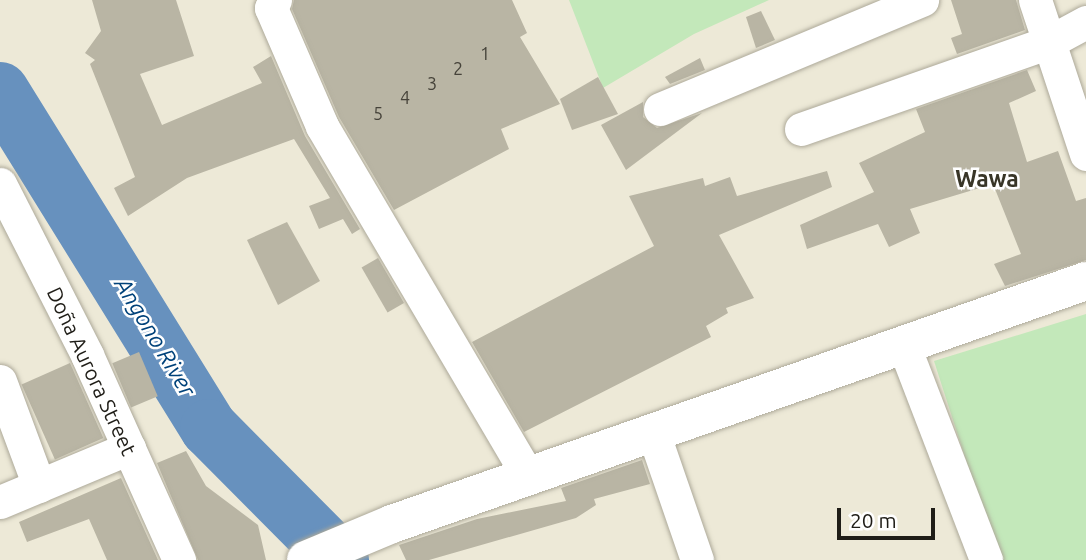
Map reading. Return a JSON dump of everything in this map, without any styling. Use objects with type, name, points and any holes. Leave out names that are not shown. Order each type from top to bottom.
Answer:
[{"type":"street","points":[[275,0],[271,8],[322,125],[528,476]]},
{"type":"street","points":[[660,109],[922,0]]},
{"type":"street","points":[[1035,0],[1086,155]]},
{"type":"street","points":[[801,129],[1049,42],[1086,22]]},
{"type":"street","name":"Doña Aurora Street","points":[[0,184],[129,449],[179,560]]},
{"type":"street","points":[[306,560],[387,527],[528,476],[654,435],[1086,281]]},
{"type":"street","points":[[904,346],[986,560]]},
{"type":"street","points":[[0,381],[40,486]]},
{"type":"street","points":[[654,435],[697,560]]},
{"type":"street","points":[[0,502],[129,449]]},
{"type":"green space","points":[[569,0],[769,0],[694,34],[603,88]]},
{"type":"green space","points":[[1086,314],[1086,560],[998,560],[934,361]]},
{"type":"building","points":[[92,0],[176,0],[194,56],[140,74],[162,125],[262,83],[253,67],[271,56],[305,136],[360,229],[352,234],[343,219],[319,229],[309,206],[330,198],[294,139],[187,178],[128,216],[114,188],[135,177],[90,64],[95,60],[85,53],[101,31]]},
{"type":"building","points":[[294,0],[512,0],[527,33],[520,37],[560,104],[501,129],[509,149],[394,210],[339,117],[292,9]]},
{"type":"building","points":[[951,0],[1016,0],[1025,30],[957,54],[951,38],[962,34]]},
{"type":"building","points":[[761,11],[775,40],[756,48],[746,17]]},
{"type":"building","points":[[700,58],[705,70],[670,84],[665,77]]},
{"type":"building","points":[[1027,70],[1036,91],[1009,103],[1027,162],[1058,151],[1076,201],[1086,198],[1086,260],[1005,286],[994,264],[1021,254],[993,184],[910,209],[920,233],[889,247],[878,224],[807,249],[800,225],[874,192],[859,163],[925,132],[916,109]]},
{"type":"building","points":[[598,77],[618,114],[572,130],[560,99]]},
{"type":"building","points":[[643,102],[643,117],[657,128],[702,113],[626,170],[601,125]]},
{"type":"building","points":[[827,171],[832,187],[719,235],[754,298],[726,308],[728,313],[706,326],[711,337],[524,432],[472,342],[654,246],[629,196],[703,178],[705,186],[730,177],[737,196]]},
{"type":"building","points":[[287,222],[320,281],[278,305],[247,240]]},
{"type":"building","points":[[378,258],[404,303],[388,313],[362,268]]},
{"type":"building","points":[[139,352],[158,396],[131,408],[112,363]]},
{"type":"building","points":[[70,363],[103,438],[55,459],[22,385]]},
{"type":"building","points":[[186,451],[206,486],[258,525],[266,560],[198,560],[157,463]]},
{"type":"building","points":[[642,460],[650,484],[594,499],[596,505],[576,518],[429,560],[406,560],[399,545],[477,519],[566,501],[561,488]]},
{"type":"building","points":[[121,478],[158,560],[107,560],[89,519],[27,542],[19,522]]},
{"type":"waterway","name":"Angono River","points":[[0,91],[209,428],[340,560]]},
{"type":"district","name":"Wawa","points":[[987,179]]}]
